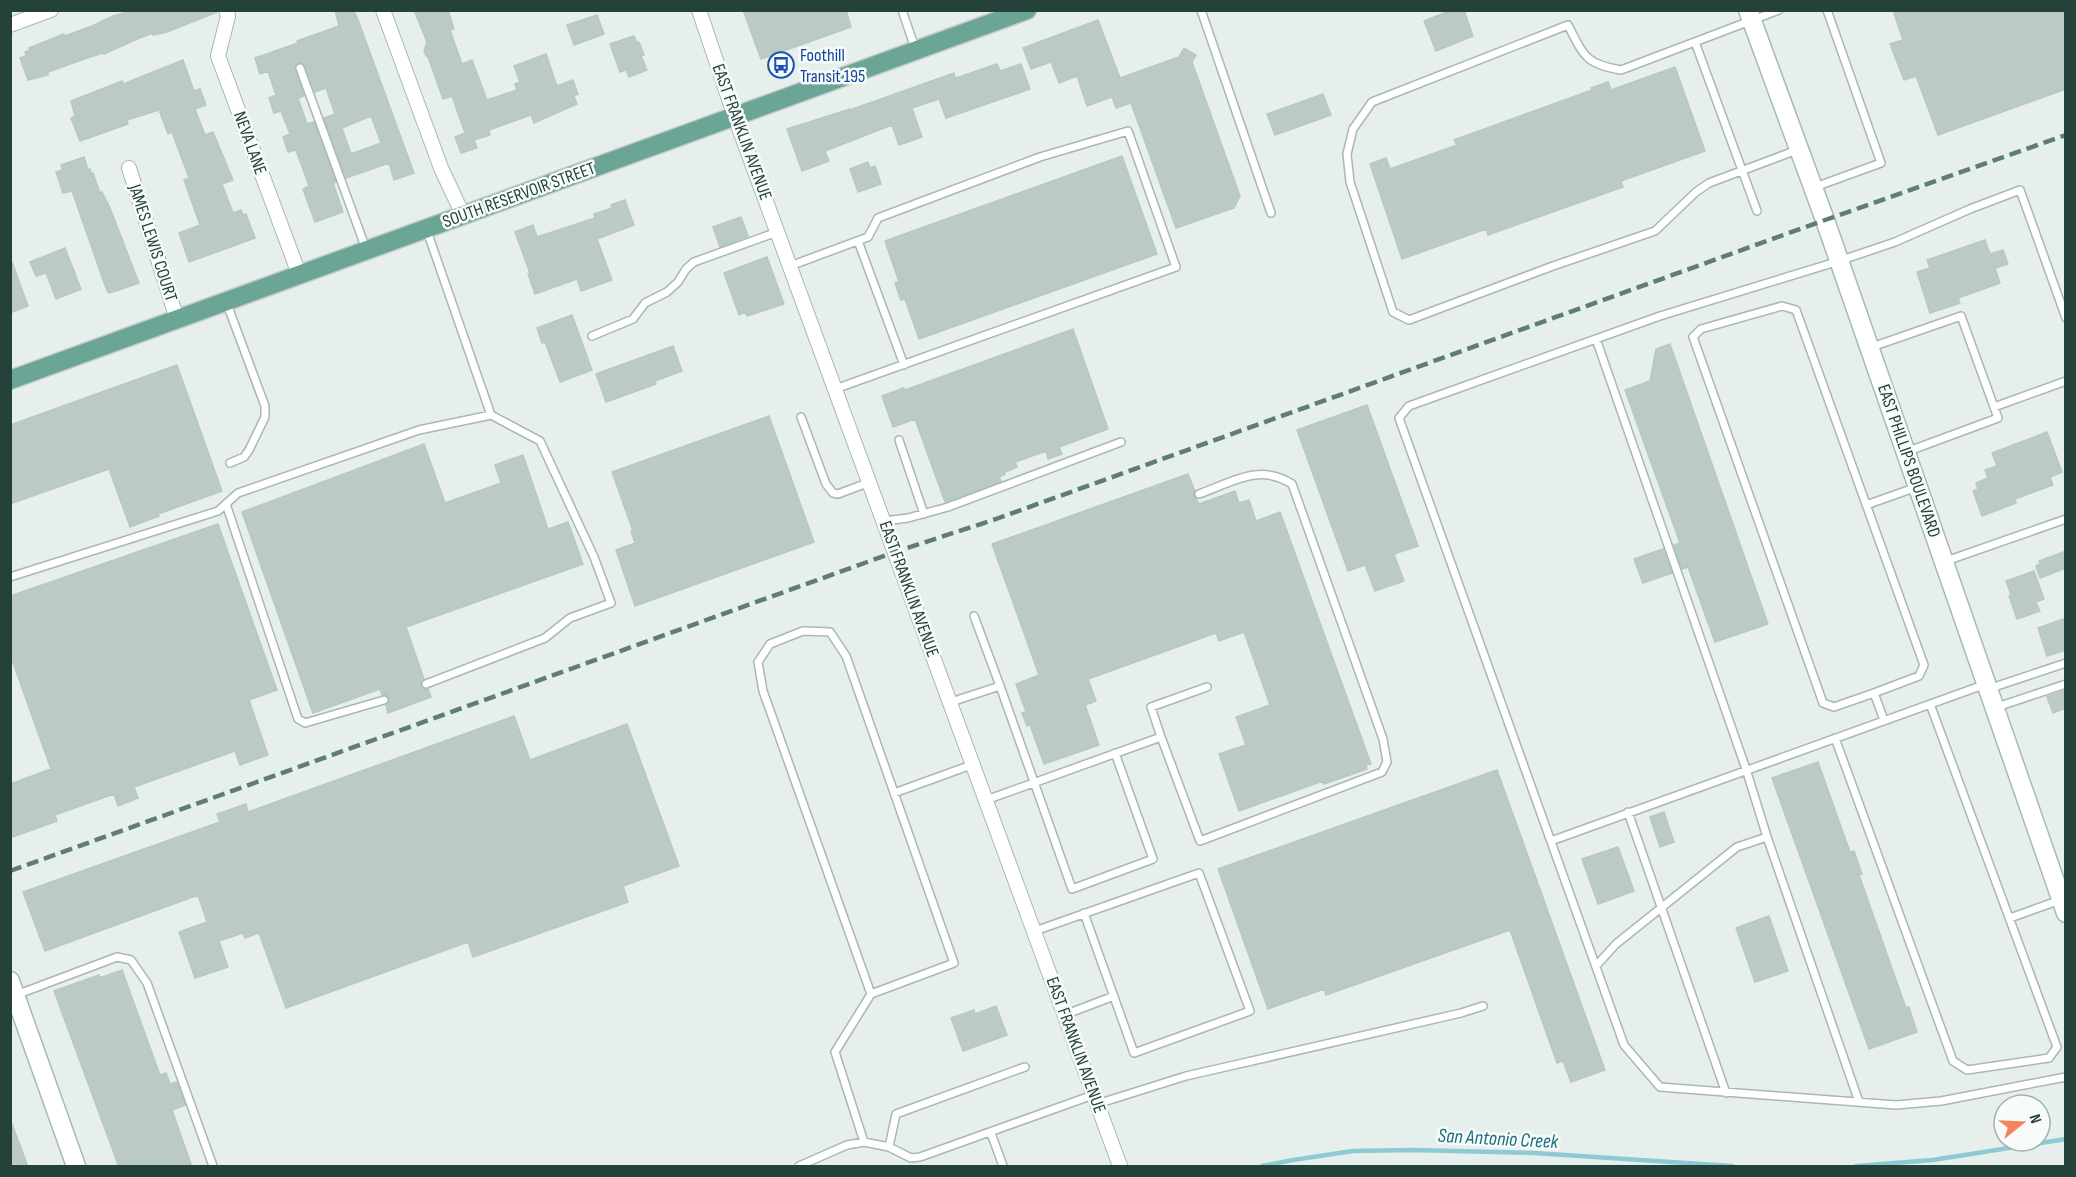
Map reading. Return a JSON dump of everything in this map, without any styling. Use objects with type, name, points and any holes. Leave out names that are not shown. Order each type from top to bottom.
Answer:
[{"type":"main road","name":"SOUTH RESERVOIR STREET","points":[[10,380],[1027,10]]},
{"type":"street","points":[[10,25],[51,10]]},
{"type":"street","name":"NEVA LANE","points":[[226,10],[228,16],[218,57],[299,274]]},
{"type":"street","points":[[383,10],[441,168],[463,215]]},
{"type":"street","name":"EAST FRANKLIN AVENUE","points":[[699,10],[735,117],[1120,1167]]},
{"type":"street","name":"EAST PHILLIPS BOULEVARD","points":[[1750,15],[1813,187],[2063,905]]},
{"type":"street","name":"JAMES LEWIS COURT","points":[[129,168],[177,319]]},
{"type":"street","points":[[12,988],[76,1167]]},
{"type":"lane","points":[[902,10],[916,51]]},
{"type":"lane","points":[[1201,10],[1271,213]]},
{"type":"lane","points":[[1779,10],[1750,15],[1695,42],[1621,70],[1600,67],[1589,60],[1568,25],[1372,102],[1353,129],[1347,154],[1350,182],[1393,312],[1409,320],[1655,231],[1696,192],[1709,183],[1799,149]]},
{"type":"lane","points":[[1813,187],[1881,163],[1827,10]]},
{"type":"lane","points":[[1695,42],[1757,211]]},
{"type":"lane","points":[[300,68],[367,250]]},
{"type":"lane","points":[[790,266],[868,237],[878,218],[1040,157],[1128,131],[1176,267],[835,389]]},
{"type":"lane","points":[[2066,318],[2020,190],[1895,242],[1660,316],[1409,406],[1399,418],[1624,1045],[1660,1087],[1896,1105],[1941,1101],[2066,1077]]},
{"type":"lane","points":[[426,228],[491,415]]},
{"type":"lane","points":[[592,336],[633,319],[645,303],[668,292],[694,262],[777,232]]},
{"type":"lane","points":[[858,241],[904,365]]},
{"type":"lane","points":[[226,301],[265,406],[265,417],[249,450],[244,458],[230,463]]},
{"type":"lane","points":[[1782,306],[1796,310],[1924,665],[1919,676],[1874,693],[1834,707],[1823,703],[1693,337],[1701,329],[1782,306]]},
{"type":"lane","points":[[1869,348],[1961,316],[1998,418],[1905,452]]},
{"type":"lane","points":[[1596,339],[1859,1102]]},
{"type":"lane","points":[[1994,407],[2066,381]]},
{"type":"lane","points":[[10,577],[218,511],[238,493],[419,430],[491,415],[540,441],[594,556],[611,603],[570,618],[546,638],[426,684]]},
{"type":"lane","points":[[801,417],[826,484],[833,493],[838,495],[870,482]]},
{"type":"lane","points":[[899,440],[924,514]]},
{"type":"lane","points":[[884,521],[908,518],[948,507],[1122,442]]},
{"type":"lane","points":[[1199,494],[1256,473],[1280,476],[1292,484],[1383,739],[1387,762],[1382,772],[1200,841],[1151,707],[1207,687]]},
{"type":"lane","points":[[1866,505],[1917,487]]},
{"type":"lane","points":[[226,504],[298,719],[305,723],[384,700]]},
{"type":"lane","points":[[1943,561],[2066,519]]},
{"type":"lane","points":[[974,616],[1072,889],[1153,859],[1115,753]]},
{"type":"lane","points":[[864,1142],[836,1052],[870,994],[954,963],[846,656],[830,632],[803,631],[770,644],[758,662],[763,691],[870,994]]},
{"type":"lane","points":[[1551,841],[1930,704],[2066,663]]},
{"type":"lane","points":[[1994,708],[2066,684]]},
{"type":"lane","points":[[951,702],[1000,686]]},
{"type":"lane","points":[[1874,693],[1884,720]]},
{"type":"lane","points":[[1835,738],[1953,1061],[1967,1070],[2049,1058],[2057,1047],[1930,704]]},
{"type":"lane","points":[[987,800],[1161,736]]},
{"type":"lane","points":[[894,793],[974,764]]},
{"type":"lane","points":[[1628,812],[1726,1093]]},
{"type":"lane","points":[[1596,966],[1616,944],[1737,848],[1767,837]]},
{"type":"lane","points":[[1035,931],[1084,913],[1199,873],[1250,1011],[1134,1053],[1084,913]]},
{"type":"lane","points":[[2010,918],[2063,905]]},
{"type":"lane","points":[[12,988],[117,957],[131,960],[147,983],[213,1167]]},
{"type":"lane","points":[[1064,1015],[1114,996]]},
{"type":"lane","points":[[799,1167],[848,1145],[864,1142],[889,1148],[910,1158],[920,1157],[1095,1100],[1186,1076],[1461,1013],[1483,1005]]},
{"type":"lane","points":[[889,1148],[896,1114],[1025,1067]]},
{"type":"lane","points":[[991,1132],[1003,1167]]},
{"type":"building","points":[[135,10],[216,10],[217,12],[167,32],[153,35],[153,33],[104,54],[48,72],[48,75],[28,80],[20,58],[26,56],[25,52],[30,50],[29,48]]},
{"type":"building","points":[[335,10],[353,10],[414,173],[394,180],[389,163],[346,178],[324,118],[335,114],[326,88],[315,92],[305,66],[298,63],[295,69],[304,96],[298,98],[307,124],[314,122],[336,182],[333,183],[343,212],[315,222],[303,189],[309,186],[296,150],[288,152],[283,137],[290,134],[281,111],[274,113],[269,98],[276,95],[268,71],[260,74],[255,58],[339,26]],"holes":[[[371,116],[381,143],[351,154],[342,128]]]},
{"type":"building","points":[[414,10],[448,10],[454,29],[450,30],[462,64],[472,60],[487,100],[517,90],[515,84],[520,82],[514,66],[546,54],[557,86],[573,80],[578,94],[574,96],[577,104],[534,123],[531,115],[489,130],[490,135],[474,140],[477,148],[461,153],[455,137],[465,133],[452,96],[443,99],[424,51],[427,42]]},
{"type":"building","points":[[743,10],[846,10],[851,27],[761,59]]},
{"type":"building","points":[[1452,10],[1464,10],[1473,36],[1436,51],[1424,21]]},
{"type":"building","points":[[1893,10],[2066,10],[2066,89],[1938,135],[1916,76],[1904,80],[1890,44],[1903,40]]},
{"type":"building","points":[[597,15],[604,34],[574,45],[567,25]]},
{"type":"building","points":[[1098,20],[1120,78],[1179,57],[1184,48],[1196,55],[1192,62],[1240,196],[1234,208],[1176,228],[1131,103],[1116,108],[1112,97],[1087,106],[1077,76],[1059,83],[1051,62],[1031,69],[1023,48]]},
{"type":"building","points":[[634,36],[644,55],[641,56],[647,70],[629,77],[626,70],[620,72],[610,44]]},
{"type":"building","points":[[183,60],[194,91],[200,89],[206,105],[195,109],[205,135],[213,132],[233,180],[222,184],[233,213],[241,210],[243,215],[246,214],[255,238],[189,262],[179,233],[200,225],[184,180],[189,178],[172,132],[168,134],[159,110],[127,120],[128,124],[80,141],[71,118],[75,116],[71,101],[122,81],[123,84]]},
{"type":"building","points":[[997,64],[1000,71],[1021,64],[1030,89],[946,118],[939,99],[912,108],[922,137],[899,145],[892,125],[825,151],[829,161],[802,171],[787,129],[850,110],[954,73],[955,78]]},
{"type":"building","points":[[1675,67],[1705,151],[1621,181],[1623,187],[1488,235],[1486,229],[1402,259],[1370,164],[1386,158],[1390,169],[1457,145],[1454,140],[1592,90],[1591,88],[1608,82],[1611,90]]},
{"type":"building","points":[[1323,94],[1331,115],[1275,135],[1267,114]]},
{"type":"building","points":[[1122,156],[1157,254],[919,339],[905,299],[901,300],[895,283],[899,282],[885,241]]},
{"type":"building","points":[[84,157],[88,170],[90,169],[91,174],[93,173],[100,193],[102,192],[110,208],[139,283],[109,293],[72,191],[63,193],[56,172],[62,170],[61,165]]},
{"type":"building","points":[[868,162],[870,168],[875,166],[881,184],[858,192],[850,169]]},
{"type":"building","points":[[625,200],[634,225],[597,239],[612,280],[581,291],[577,279],[535,294],[515,232],[533,225],[537,237],[595,218],[594,214],[612,208],[611,205]]},
{"type":"building","points":[[741,217],[748,236],[720,247],[713,227]]},
{"type":"building","points":[[1985,240],[1990,254],[2003,250],[2008,264],[1995,268],[2000,283],[1958,298],[1960,303],[1930,313],[1917,272],[1930,268],[1927,260]]},
{"type":"building","points":[[65,248],[81,289],[56,299],[46,273],[36,276],[30,262]]},
{"type":"building","points":[[767,257],[784,304],[747,316],[745,312],[739,315],[724,273]]},
{"type":"building","points":[[12,262],[28,306],[10,313],[10,263]]},
{"type":"building","points":[[572,315],[592,370],[560,382],[545,342],[542,343],[537,328]]},
{"type":"building","points":[[1073,329],[1108,429],[1059,447],[1062,454],[1048,459],[1046,451],[1015,462],[1017,467],[999,477],[1001,481],[945,502],[915,419],[893,427],[882,396],[904,388],[905,390]]},
{"type":"building","points":[[1670,344],[1768,624],[1715,642],[1688,567],[1682,569],[1674,545],[1680,543],[1625,390],[1650,381],[1656,349]]},
{"type":"building","points":[[673,346],[682,371],[655,381],[656,384],[606,402],[596,374]]},
{"type":"building","points":[[177,365],[222,491],[158,514],[159,516],[130,527],[109,469],[10,504],[10,425]]},
{"type":"building","points":[[1367,405],[1418,546],[1394,554],[1404,581],[1375,591],[1365,565],[1348,571],[1297,430]]},
{"type":"building","points":[[769,416],[814,542],[635,606],[616,550],[635,543],[631,531],[633,531],[612,472]]},
{"type":"building","points":[[2047,432],[2062,472],[2050,477],[2053,485],[2015,499],[2016,503],[1982,516],[1973,491],[1978,489],[1976,483],[1988,478],[1985,470],[1997,466],[1992,453]]},
{"type":"building","points":[[424,444],[445,503],[501,483],[495,465],[523,455],[548,529],[568,522],[583,564],[406,627],[424,679],[421,685],[423,689],[428,689],[431,697],[388,713],[386,705],[389,698],[382,695],[380,689],[313,713],[242,512]]},
{"type":"building","points":[[1188,474],[1199,504],[1235,491],[1239,503],[1249,500],[1256,521],[1280,512],[1371,764],[1366,765],[1367,769],[1324,784],[1323,781],[1239,811],[1219,754],[1246,745],[1236,717],[1270,705],[1244,632],[1219,641],[1216,633],[1088,679],[1096,701],[1085,705],[1099,745],[1044,764],[1030,725],[1027,726],[1022,713],[1026,712],[1016,684],[1039,675],[992,544]]},
{"type":"building","points":[[218,524],[277,690],[249,700],[268,755],[240,765],[235,751],[134,787],[138,798],[118,806],[114,794],[55,815],[57,821],[10,838],[10,784],[51,769],[10,654],[10,596]]},
{"type":"building","points":[[1663,549],[1672,573],[1643,583],[1634,559]]},
{"type":"building","points":[[2066,551],[2066,568],[2040,578],[2036,566],[2040,564],[2039,561]]},
{"type":"building","points":[[2034,571],[2044,599],[2036,602],[2040,611],[2017,619],[2006,581]]},
{"type":"building","points":[[2066,618],[2066,650],[2047,656],[2038,628]]},
{"type":"building","points":[[2066,690],[2066,708],[2053,713],[2047,697]]},
{"type":"building","points":[[514,716],[530,760],[627,724],[679,866],[623,886],[628,902],[473,957],[468,942],[286,1008],[259,933],[245,938],[243,933],[219,941],[228,967],[195,978],[179,932],[207,922],[198,895],[45,951],[23,892],[220,822],[217,814],[246,804],[248,812]]},
{"type":"building","points":[[1818,762],[1850,852],[1854,851],[1862,874],[1859,875],[1906,1008],[1909,1007],[1917,1032],[1869,1049],[1772,778]]},
{"type":"building","points":[[1497,770],[1605,1070],[1571,1082],[1563,1061],[1557,1063],[1510,930],[1326,995],[1324,989],[1268,1009],[1218,869]]},
{"type":"building","points":[[1664,812],[1674,842],[1660,847],[1650,817]]},
{"type":"building","points":[[1618,847],[1634,891],[1598,904],[1582,859]]},
{"type":"building","points":[[1769,916],[1788,971],[1755,982],[1736,928]]},
{"type":"building","points":[[122,970],[160,1075],[166,1073],[170,1084],[177,1082],[185,1105],[172,1110],[192,1167],[119,1167],[54,991],[99,975],[100,978]]},
{"type":"building","points":[[996,1006],[1007,1035],[963,1051],[951,1018],[974,1010],[975,1014]]},
{"type":"building","points":[[10,1124],[12,1124],[28,1167],[10,1167]]},
{"type":"waterway","name":"San Antonio Creek","points":[[1856,1166],[1933,1160],[2066,1139]]},
{"type":"waterway","name":"San Antonio Creek","points":[[1262,1166],[1353,1151],[1414,1150],[1534,1153],[1732,1166]]},
{"type":"railway","points":[[10,871],[895,552],[996,519],[2066,135]]},
{"type":"place","name":"Foothill Transit 195","points":[[781,65]]}]
